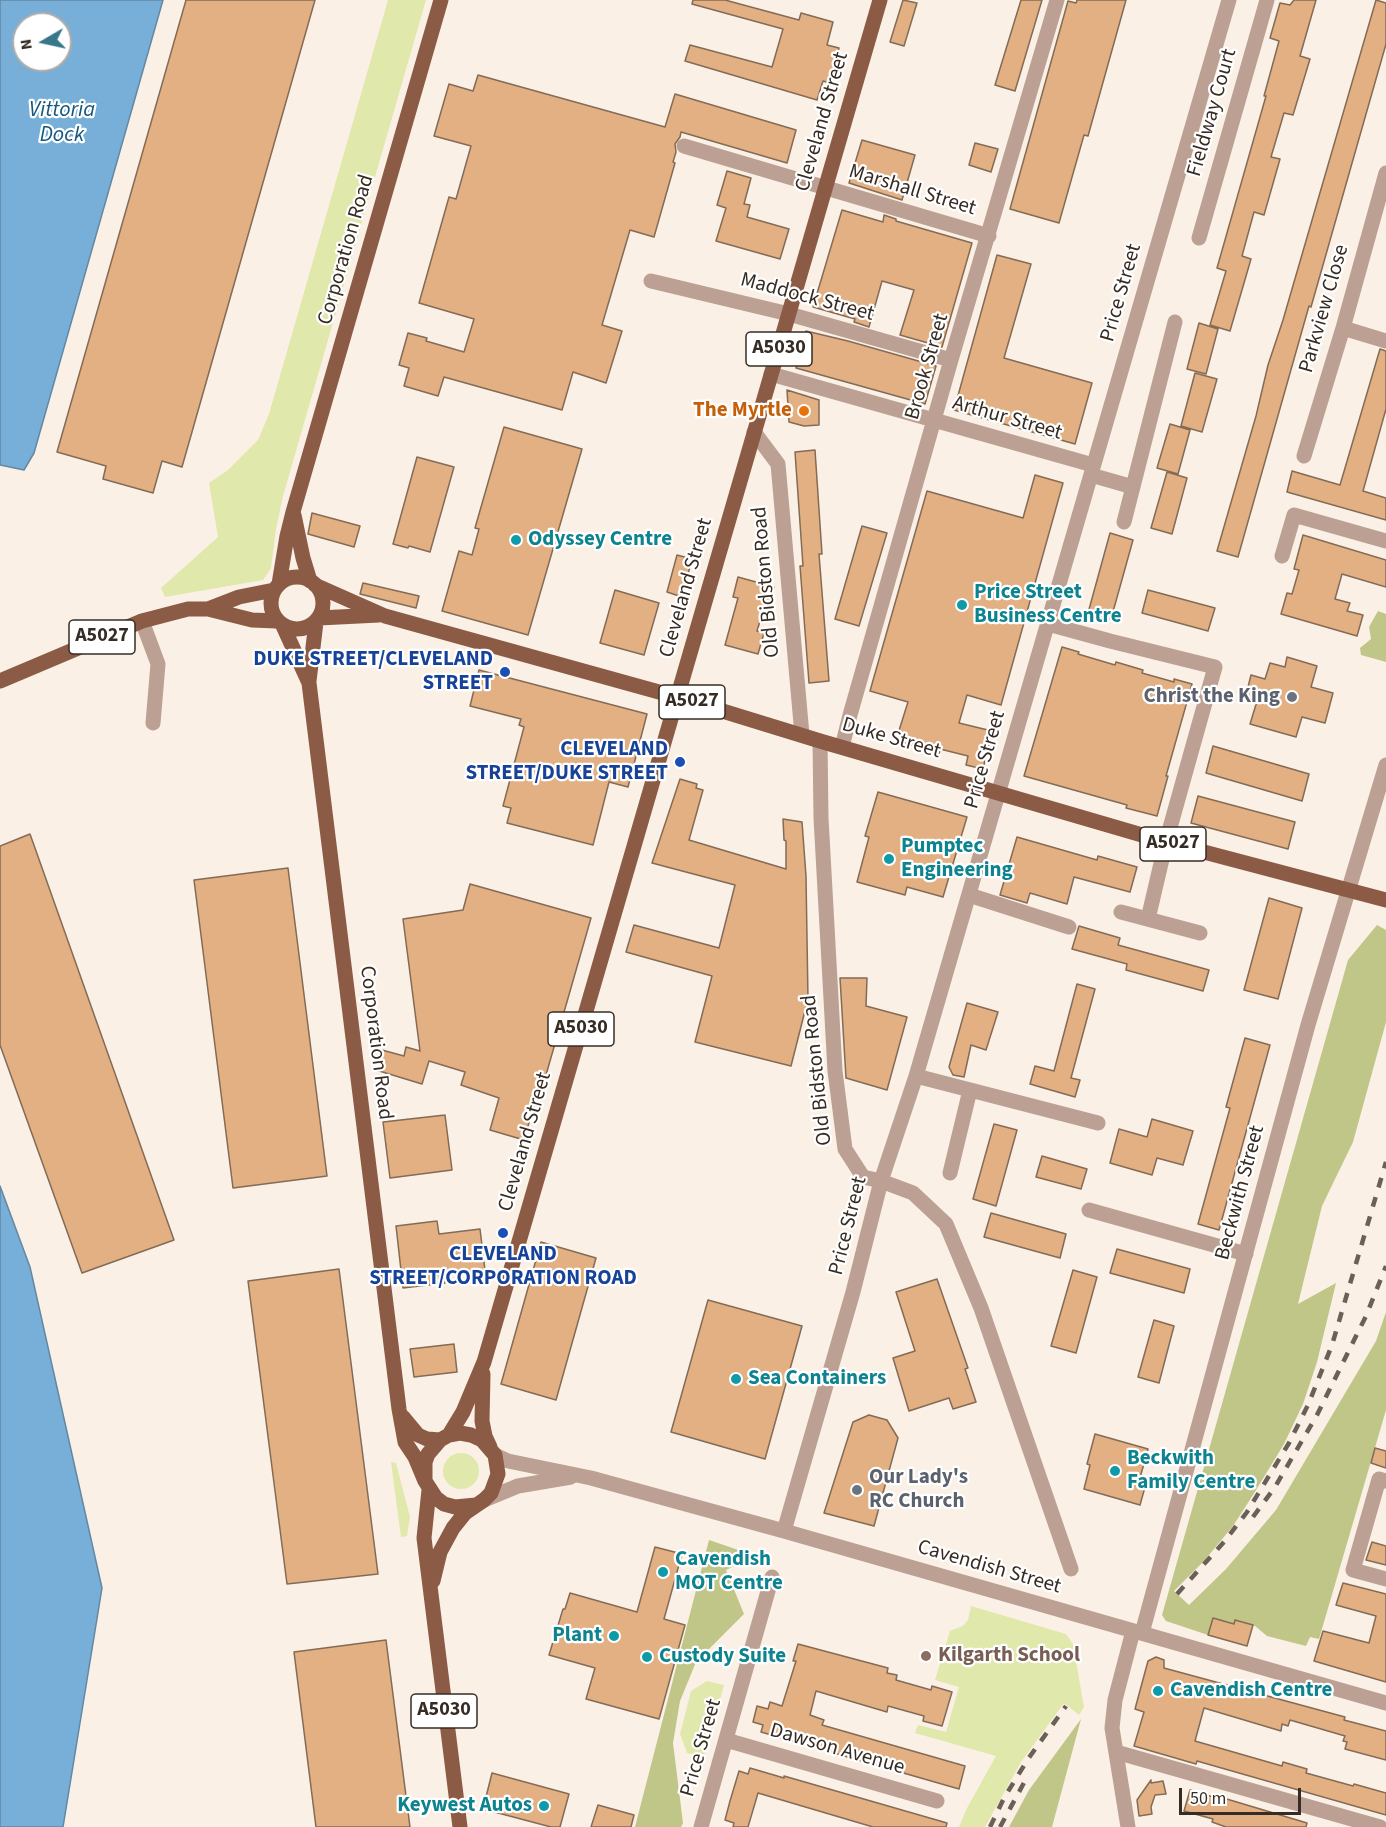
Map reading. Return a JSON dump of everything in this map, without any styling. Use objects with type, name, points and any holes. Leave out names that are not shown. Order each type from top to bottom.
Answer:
[{"type":"main road","name":"Corporation Road","points":[[277,587],[293,512],[441,0]]},
{"type":"main road","name":"Cleveland Street","points":[[444,1438],[463,1412],[484,1362],[880,0]]},
{"type":"main road","name":"Corporation Road","points":[[293,512],[303,558],[312,583]]},
{"type":"main road","points":[[292,578],[312,583],[322,600],[322,610],[317,620],[307,628],[299,630],[280,623],[271,606],[277,587],[292,578]]},
{"type":"main road","name":"Duke Street","points":[[312,583],[385,616],[677,697],[819,741],[1166,842],[1386,900]]},
{"type":"main road","name":"A5027","points":[[208,609],[239,597],[277,587]]},
{"type":"main road","name":"A5027","points":[[0,681],[142,621],[188,609],[208,609],[252,620],[280,623]]},
{"type":"main road","name":"Duke Street","points":[[317,620],[385,616]]},
{"type":"main road","name":"Corporation Road","points":[[317,620],[309,683],[399,1409],[405,1442],[415,1456],[427,1485]]},
{"type":"main road","name":"Corporation Road","points":[[280,623],[309,683]]},
{"type":"main road","name":"Cleveland Street","points":[[484,1362],[482,1421],[485,1436],[493,1451]]},
{"type":"main road","name":"Corporation Road","points":[[399,1409],[413,1432],[427,1439],[444,1438]]},
{"type":"main road","points":[[460,1433],[471,1435],[482,1440],[493,1451],[498,1474],[496,1484],[480,1502],[465,1508],[444,1504],[427,1485],[425,1462],[428,1454],[444,1438],[460,1433]]},
{"type":"main road","name":"A5030","points":[[427,1485],[424,1538],[460,1827]]},
{"type":"main road","name":"A5030","points":[[430,1595],[436,1563],[444,1542],[458,1521],[480,1502]]},
{"type":"street","name":"Brook Street","points":[[842,747],[849,715],[951,360],[1057,0]]},
{"type":"street","name":"Price Street","points":[[784,1531],[853,1292],[881,1181],[916,1076],[1229,0]]},
{"type":"street","name":"Fieldway Court","points":[[1199,238],[1267,0]]},
{"type":"street","name":"Marshall Street","points":[[684,146],[989,236]]},
{"type":"street","name":"Parkview Close","points":[[1304,456],[1343,328],[1386,173]]},
{"type":"street","name":"Maddock Street","points":[[651,281],[789,314],[951,360]]},
{"type":"street","points":[[1124,522],[1175,322]]},
{"type":"street","points":[[1343,328],[1386,341]]},
{"type":"street","name":"Arthur Street","points":[[771,374],[934,420],[1092,470]]},
{"type":"street","name":"Old Bidston Road","points":[[754,432],[778,464],[802,735]]},
{"type":"street","points":[[1092,470],[1133,487]]},
{"type":"street","points":[[1282,556],[1294,515],[1386,541]]},
{"type":"street","points":[[142,621],[158,663],[153,723]]},
{"type":"street","points":[[1048,624],[1215,667],[1166,842],[1148,919]]},
{"type":"street","name":"Old Bidston Road","points":[[819,741],[834,1060],[845,1149],[863,1177],[913,1193],[946,1224],[981,1308],[1071,1569]]},
{"type":"street","name":"Beckwith Street","points":[[1128,1827],[1112,1728],[1115,1700],[1138,1632],[1246,1254],[1308,1025],[1386,765]]},
{"type":"street","points":[[969,895],[1069,927]]},
{"type":"street","points":[[1121,912],[1200,933]]},
{"type":"street","points":[[916,1076],[1098,1123]]},
{"type":"street","points":[[950,1173],[970,1090]]},
{"type":"street","points":[[1089,1210],[1246,1254]]},
{"type":"street","name":"Cavendish Street","points":[[493,1451],[508,1461],[579,1476],[784,1531],[1386,1703]]},
{"type":"street","name":"Cavendish Street","points":[[480,1502],[518,1486],[579,1476]]},
{"type":"street","points":[[1383,1480],[1353,1570],[1386,1579]]},
{"type":"street","name":"Price Street","points":[[701,1827],[772,1576]]},
{"type":"street","name":"Dawson Avenue","points":[[726,1740],[937,1801]]},
{"type":"street","points":[[1116,1752],[1380,1827]]},
{"type":"green space","points":[[388,0],[426,0],[283,496],[271,568],[263,580],[165,597],[161,588],[218,537],[209,483],[228,470],[258,440],[269,414]]},
{"type":"green space","points":[[1378,611],[1386,614],[1386,662],[1361,655],[1360,648],[1371,639],[1369,627]]},
{"type":"green space","points":[[1377,925],[1386,930],[1386,1022],[1353,1142],[1322,1206],[1298,1304],[1336,1283],[1317,1362],[1303,1404],[1284,1444],[1253,1495],[1233,1526],[1204,1561],[1174,1591],[1189,1605],[1226,1569],[1276,1510],[1376,1341],[1386,1312],[1386,1410],[1319,1639],[1310,1637],[1306,1646],[1267,1636],[1255,1626],[1236,1620],[1234,1624],[1213,1618],[1208,1635],[1166,1621],[1162,1615],[1348,960]]},
{"type":"green space","points":[[461,1453],[474,1458],[479,1471],[474,1484],[461,1489],[448,1484],[443,1471],[448,1458]]},
{"type":"green space","points":[[391,1462],[396,1463],[410,1517],[407,1536],[401,1537]]},
{"type":"green space","points":[[709,1540],[756,1556],[726,1570],[744,1614],[696,1662],[680,1701],[673,1743],[683,1823],[681,1827],[635,1827]]},
{"type":"green space","points":[[971,1606],[1066,1634],[1073,1644],[1084,1707],[1079,1715],[1064,1703],[1021,1762],[985,1827],[959,1827],[996,1756],[915,1733],[918,1725],[946,1732],[959,1687],[935,1680],[950,1631],[963,1626],[968,1620]]},
{"type":"green space","points":[[707,1681],[724,1685],[704,1757],[687,1753],[680,1734],[691,1691]]},
{"type":"green space","points":[[1081,1719],[1052,1827],[1009,1827],[1029,1790]]},
{"type":"water","name":"Vittoria Dock","points":[[0,0],[163,0],[34,453],[24,470],[0,465]]},
{"type":"water","points":[[0,1186],[30,1267],[102,1588],[63,1827],[0,1827]]},
{"type":"building","points":[[186,0],[315,0],[182,467],[162,461],[153,493],[103,479],[106,466],[57,452]]},
{"type":"building","points":[[693,0],[725,0],[799,20],[801,13],[833,22],[827,45],[839,48],[830,83],[823,81],[817,100],[685,61],[690,45],[772,67],[783,29],[692,4]]},
{"type":"building","points":[[903,0],[917,3],[904,46],[890,42]]},
{"type":"building","points":[[1021,0],[1042,0],[1015,91],[995,85]]},
{"type":"building","points":[[1077,0],[1126,0],[1088,136],[1084,135],[1059,223],[1010,209],[1068,1],[1076,3]]},
{"type":"building","points":[[1294,0],[1316,0],[1300,56],[1310,59],[1293,115],[1284,113],[1271,157],[1280,159],[1264,215],[1254,212],[1242,256],[1251,259],[1230,331],[1210,325],[1226,271],[1217,268],[1266,96],[1264,96],[1279,41],[1270,38],[1280,3],[1290,5]]},
{"type":"building","points":[[1376,0],[1386,3],[1386,44],[1238,557],[1217,551],[1256,416],[1268,365]]},
{"type":"building","points":[[478,75],[665,127],[675,94],[796,130],[787,163],[681,132],[675,144],[676,152],[673,162],[675,163],[654,237],[630,230],[602,325],[622,331],[606,383],[573,372],[562,410],[444,377],[438,396],[404,386],[409,368],[399,365],[408,333],[464,352],[474,319],[419,303],[449,197],[456,199],[471,146],[434,136],[449,84],[473,91]]},
{"type":"building","points":[[862,140],[915,155],[902,200],[849,183]]},
{"type":"building","points":[[975,143],[998,149],[991,172],[969,165]]},
{"type":"building","points":[[727,171],[751,178],[744,204],[750,205],[747,217],[789,229],[780,259],[716,241],[726,208],[717,205]]},
{"type":"building","points":[[842,210],[883,222],[884,215],[896,221],[972,243],[942,347],[900,335],[914,290],[882,281],[869,327],[854,322],[855,319],[813,307]]},
{"type":"building","points":[[997,255],[1031,264],[1004,358],[1092,383],[1075,444],[954,410]]},
{"type":"building","points":[[1199,323],[1218,329],[1206,374],[1187,369]]},
{"type":"building","points":[[806,331],[936,366],[925,404],[796,368]]},
{"type":"building","points":[[1380,349],[1386,351],[1386,409],[1363,491],[1386,498],[1386,520],[1287,492],[1292,471],[1340,485]]},
{"type":"building","points":[[1195,373],[1217,379],[1202,432],[1181,426]]},
{"type":"building","name":"The Myrtle","points":[[787,390],[819,400],[819,425],[804,426],[789,422]]},
{"type":"building","points":[[1170,424],[1190,430],[1178,474],[1157,468]]},
{"type":"building","name":"Odyssey Centre","points":[[504,427],[582,449],[528,635],[442,611],[459,551],[472,555],[479,529],[475,528]]},
{"type":"building","points":[[815,450],[822,554],[819,554],[829,681],[809,683],[800,566],[803,566],[795,452]]},
{"type":"building","points":[[417,457],[454,467],[430,552],[393,544]]},
{"type":"building","points":[[1167,472],[1187,478],[1172,534],[1151,528]]},
{"type":"building","name":"Price Street Business Centre","points":[[1035,475],[1063,483],[1001,705],[967,695],[959,723],[992,731],[983,769],[966,765],[968,756],[940,749],[939,754],[896,740],[908,702],[870,691],[927,491],[1023,518]]},
{"type":"building","points":[[312,513],[360,526],[354,547],[308,534]]},
{"type":"building","points":[[862,526],[887,533],[859,626],[835,619]]},
{"type":"building","points":[[1110,533],[1133,540],[1111,619],[1088,613]]},
{"type":"building","points":[[1303,535],[1386,560],[1386,587],[1342,574],[1335,599],[1350,603],[1347,611],[1363,615],[1357,636],[1281,614],[1287,593],[1292,594],[1299,570],[1294,569]]},
{"type":"building","points":[[677,555],[692,559],[682,597],[667,592]]},
{"type":"building","points":[[738,577],[774,587],[769,606],[765,605],[757,631],[764,633],[758,654],[725,645],[738,598],[733,597]]},
{"type":"building","points":[[363,583],[419,596],[416,608],[360,594]]},
{"type":"building","points":[[615,590],[659,603],[644,655],[600,643]]},
{"type":"building","points":[[1148,590],[1215,608],[1208,631],[1142,613]]},
{"type":"building","points":[[1062,647],[1115,665],[1116,662],[1143,670],[1142,673],[1174,682],[1174,679],[1192,684],[1157,816],[1126,808],[1127,805],[1024,776]]},
{"type":"building","name":"Christ the King","points":[[1287,657],[1317,666],[1311,687],[1333,693],[1325,723],[1302,717],[1296,737],[1250,724],[1258,698],[1246,695],[1251,675],[1265,679],[1270,663],[1285,667]]},
{"type":"building","points":[[479,670],[647,714],[628,787],[609,782],[593,845],[507,823],[511,808],[503,806],[524,727],[519,725],[521,719],[470,706]]},
{"type":"building","points":[[1213,746],[1309,774],[1302,801],[1206,773]]},
{"type":"building","points":[[680,779],[697,784],[696,788],[703,790],[689,840],[786,869],[783,819],[802,822],[806,876],[808,999],[791,1066],[695,1042],[712,976],[626,952],[634,925],[719,948],[735,885],[652,863]]},
{"type":"building","name":"Pumptec Engineering","points":[[878,792],[967,817],[943,897],[907,887],[905,895],[857,882],[869,837],[865,836]]},
{"type":"building","points":[[1198,796],[1295,822],[1288,849],[1191,823]]},
{"type":"building","points":[[30,834],[174,1240],[82,1273],[0,1045],[0,846]]},
{"type":"building","points":[[1017,837],[1097,860],[1098,856],[1137,867],[1130,892],[1074,877],[1067,904],[1030,893],[1027,903],[1000,895]]},
{"type":"building","points":[[288,868],[327,1176],[233,1188],[194,880]]},
{"type":"building","points":[[470,884],[591,918],[546,1075],[543,1074],[524,1140],[490,1130],[499,1098],[461,1085],[465,1072],[429,1061],[422,1084],[376,1070],[382,1050],[404,1056],[406,1047],[420,1051],[403,919],[463,910]]},
{"type":"building","points":[[1269,898],[1302,908],[1278,999],[1244,990]]},
{"type":"building","points":[[1079,926],[1120,938],[1118,945],[1209,970],[1203,991],[1126,970],[1127,964],[1072,949]]},
{"type":"building","points":[[840,978],[867,978],[866,1006],[907,1017],[887,1090],[846,1078]]},
{"type":"building","points":[[1077,984],[1095,989],[1071,1078],[1080,1080],[1075,1097],[1030,1084],[1035,1066],[1054,1071]]},
{"type":"building","points":[[967,1003],[998,1012],[986,1050],[971,1045],[964,1077],[953,1075],[949,1067]]},
{"type":"building","points":[[1245,1038],[1270,1045],[1219,1230],[1198,1224],[1230,1108],[1226,1107]]},
{"type":"building","points":[[445,1115],[452,1170],[390,1178],[383,1122]]},
{"type":"building","points":[[1152,1119],[1193,1131],[1183,1165],[1157,1158],[1152,1175],[1110,1163],[1119,1129],[1147,1137]]},
{"type":"building","points":[[994,1124],[1017,1130],[996,1206],[973,1199]]},
{"type":"building","points":[[1042,1156],[1087,1169],[1081,1189],[1036,1177]]},
{"type":"building","points":[[991,1213],[1066,1234],[1060,1258],[984,1237]]},
{"type":"building","points":[[437,1221],[439,1234],[480,1229],[485,1270],[444,1275],[445,1283],[403,1288],[396,1226]]},
{"type":"building","points":[[541,1242],[596,1258],[556,1400],[501,1384]]},
{"type":"building","points":[[1117,1249],[1190,1269],[1184,1293],[1110,1273]]},
{"type":"building","points":[[339,1269],[378,1574],[287,1584],[248,1281]]},
{"type":"building","points":[[1073,1270],[1097,1277],[1076,1353],[1051,1346]]},
{"type":"building","points":[[937,1279],[968,1368],[965,1369],[976,1402],[953,1409],[949,1398],[909,1411],[893,1358],[915,1351],[896,1292]]},
{"type":"building","name":"Sea Containers","points":[[708,1300],[802,1326],[765,1459],[671,1432]]},
{"type":"building","points":[[1154,1320],[1174,1326],[1159,1383],[1138,1377]]},
{"type":"building","points":[[454,1344],[457,1372],[414,1377],[410,1349]]},
{"type":"building","name":"Our Lady's RC Church","points":[[869,1415],[887,1420],[898,1438],[874,1526],[824,1513],[853,1422]]},
{"type":"building","name":"Beckwith Family Centre","points":[[1095,1434],[1148,1449],[1140,1478],[1147,1480],[1140,1505],[1084,1489],[1090,1465],[1087,1464]]},
{"type":"building","points":[[1375,1448],[1386,1451],[1386,1468],[1371,1463]]},
{"type":"building","points":[[1372,1542],[1386,1546],[1386,1565],[1366,1560]]},
{"type":"building","name":"Custody Suite","points":[[655,1547],[682,1554],[664,1619],[685,1625],[659,1719],[586,1699],[595,1668],[549,1655],[570,1593],[637,1612]]},
{"type":"building","points":[[1343,1583],[1386,1594],[1386,1682],[1314,1661],[1323,1631],[1369,1643],[1376,1616],[1336,1605]]},
{"type":"building","points":[[1213,1618],[1234,1624],[1235,1620],[1253,1625],[1247,1646],[1208,1635]]},
{"type":"building","points":[[386,1640],[410,1827],[316,1827],[294,1652]]},
{"type":"building","points":[[798,1644],[888,1668],[887,1673],[897,1675],[896,1680],[931,1690],[932,1686],[952,1692],[942,1726],[923,1721],[924,1716],[888,1706],[887,1712],[816,1691],[810,1715],[824,1720],[822,1725],[965,1766],[959,1789],[761,1732],[763,1725],[753,1722],[757,1706],[768,1709],[770,1702],[782,1706],[796,1661],[793,1661]]},
{"type":"building","points":[[1156,1657],[1164,1660],[1164,1668],[1345,1717],[1344,1720],[1386,1731],[1386,1760],[1345,1749],[1347,1742],[1343,1741],[1345,1736],[1290,1720],[1288,1726],[1282,1724],[1281,1731],[1204,1708],[1195,1741],[1282,1766],[1283,1762],[1307,1769],[1306,1773],[1386,1793],[1386,1815],[1197,1761],[1196,1764],[1134,1746],[1144,1712],[1135,1709],[1148,1661]]},
{"type":"building","points":[[750,1768],[947,1823],[946,1827],[873,1827],[758,1793],[748,1827],[733,1827],[734,1823],[725,1820],[730,1801],[739,1771],[748,1774]]},
{"type":"building","points":[[492,1773],[569,1794],[560,1827],[551,1827],[483,1809]]},
{"type":"building","points":[[1151,1780],[1151,1783],[1163,1781],[1166,1794],[1155,1795],[1151,1807],[1152,1814],[1139,1816],[1137,1800]]},
{"type":"building","points":[[1190,1790],[1307,1823],[1306,1827],[1226,1827],[1212,1822],[1213,1819],[1184,1811]]},
{"type":"building","points":[[598,1805],[634,1815],[631,1827],[591,1827]]},
{"type":"railway","points":[[1177,1594],[1224,1542],[1247,1512],[1289,1443],[1308,1405],[1332,1345],[1386,1162]]},
{"type":"railway","points":[[1253,1517],[1275,1487],[1317,1415],[1366,1316],[1386,1266]]},
{"type":"railway","points":[[990,1827],[1004,1798],[1028,1759],[1066,1706]]},
{"type":"railway","points":[[1000,1827],[1026,1779]]},
{"type":"place","name":"The Myrtle","points":[[804,411]]},
{"type":"place","name":"Odyssey Centre","points":[[516,540]]},
{"type":"place","name":"Price Street Business Centre","points":[[962,605]]},
{"type":"place","name":"DUKE STREET/CLEVELAND STREET","points":[[505,672]]},
{"type":"place","name":"Christ the King","points":[[1292,697]]},
{"type":"place","name":"CLEVELAND STREET/DUKE STREET","points":[[680,762]]},
{"type":"place","name":"Pumptec Engineering","points":[[889,859]]},
{"type":"place","name":"CLEVELAND STREET/CORPORATION ROAD","points":[[503,1233]]},
{"type":"place","name":"Sea Containers","points":[[736,1379]]},
{"type":"place","name":"Beckwith Family Centre","points":[[1115,1471]]},
{"type":"place","name":"Our Lady's RC Church","points":[[857,1490]]},
{"type":"place","name":"Cavendish MOT Centre","points":[[663,1572]]},
{"type":"place","name":"Plant","points":[[614,1636]]},
{"type":"place","name":"Kilgarth School","points":[[926,1656]]},
{"type":"place","name":"Custody Suite","points":[[647,1657]]},
{"type":"place","name":"Cavendish Centre","points":[[1158,1691]]},
{"type":"place","name":"Keywest Autos","points":[[544,1806]]}]
